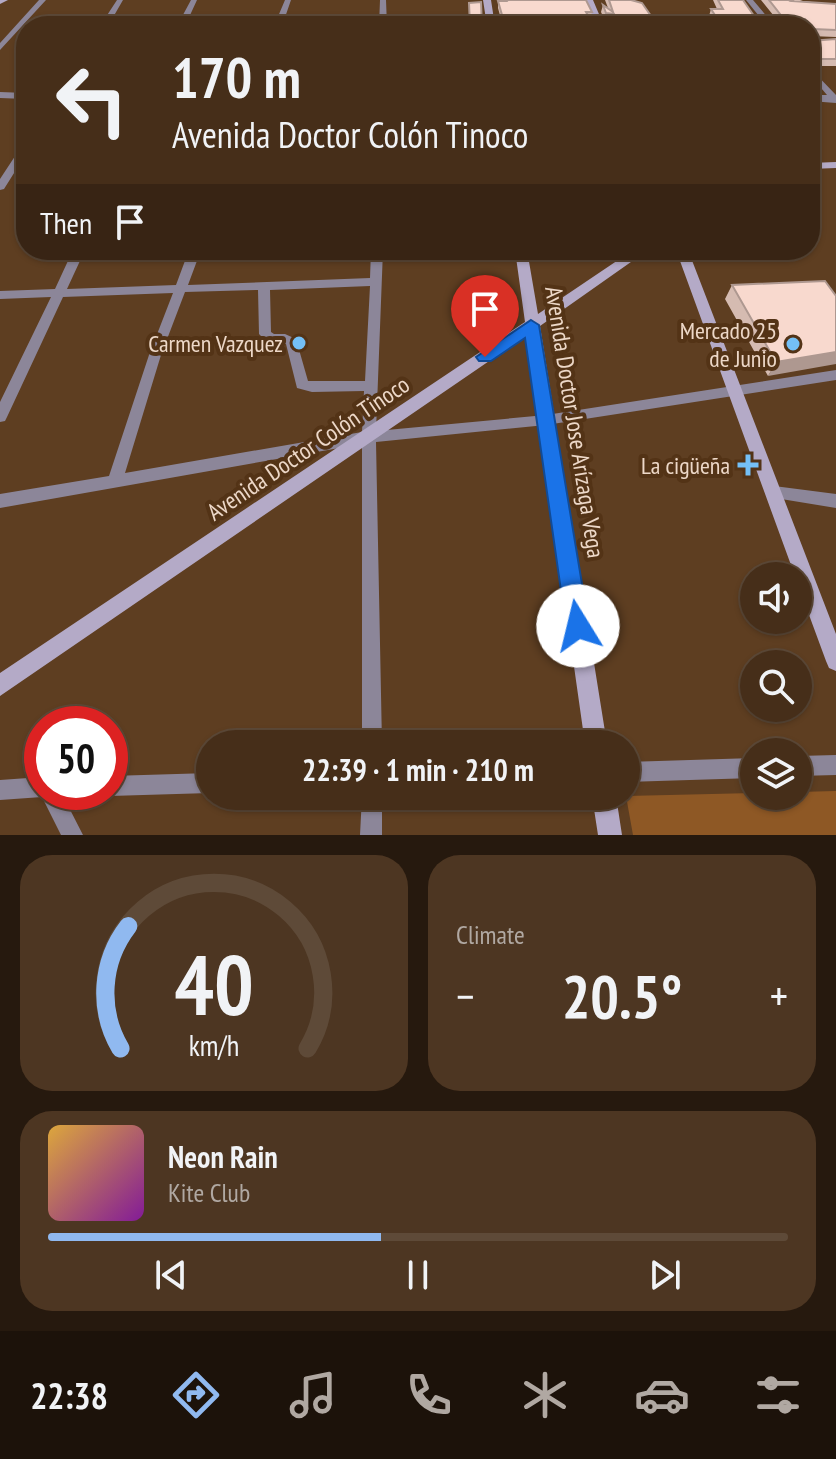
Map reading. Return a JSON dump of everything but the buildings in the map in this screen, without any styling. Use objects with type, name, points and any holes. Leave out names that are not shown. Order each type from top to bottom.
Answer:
[{"type":"main road","name":"Avenida Doctor Jose Arízaga Vega","points":[[522,260],[594,730]]},
{"type":"main road","name":"Avenida Doctor Colón Tinoco","points":[[0,685],[627,260]]},
{"type":"main road","points":[[686,260],[836,661]]},
{"type":"main road","points":[[606,810],[610,835]]},
{"type":"street","points":[[29,16],[43,0]]},
{"type":"street","points":[[749,0],[763,16]]},
{"type":"street","points":[[0,48],[9,39]]},
{"type":"street","points":[[820,81],[836,99]]},
{"type":"street","points":[[0,187],[3,176],[16,159]]},
{"type":"street","points":[[0,417],[75,260]]},
{"type":"street","points":[[115,482],[141,395],[191,260]]},
{"type":"street","points":[[372,730],[369,437],[377,260]]},
{"type":"street","points":[[0,295],[376,282]]},
{"type":"street","points":[[264,287],[265,334],[271,339],[285,338],[292,342],[302,384],[312,387],[371,386]]},
{"type":"street","points":[[0,501],[369,437],[546,420],[836,375]]},
{"type":"street","points":[[774,492],[836,501]]},
{"type":"street","points":[[812,766],[836,765]]},
{"type":"street","points":[[640,772],[740,768]]},
{"type":"street","points":[[128,785],[196,783]]},
{"type":"street","points":[[0,790],[24,788]]},
{"type":"street","points":[[59,810],[72,835]]},
{"type":"street","points":[[371,835],[372,810]]},
{"type":"shaded area","points":[[836,791],[836,835],[633,835],[629,810],[640,810],[640,796],[740,793],[740,810],[812,810],[812,792]]},
{"type":"place","name":"Carmen Vazquez","points":[[299,343]]},
{"type":"place","name":"Mercado 25 de Junio","points":[[793,344]]},
{"type":"place","name":"La cigüeña","points":[[748,465]]},
{"type":"route","points":[[485,357],[531,325],[578,626]]}]
